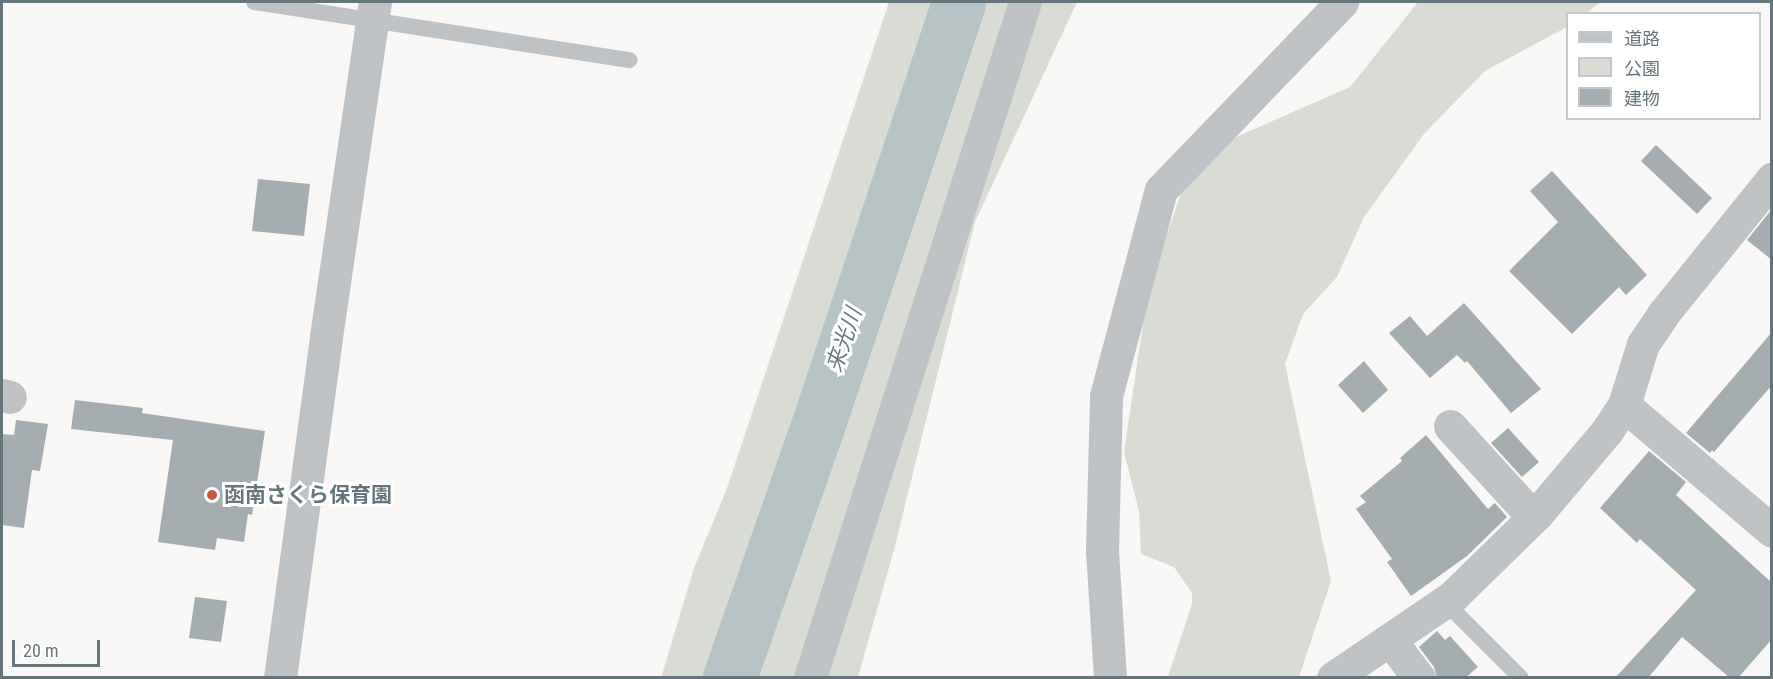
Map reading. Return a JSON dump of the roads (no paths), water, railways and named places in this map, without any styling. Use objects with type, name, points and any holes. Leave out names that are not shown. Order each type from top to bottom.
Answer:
[{"type":"street","points":[[810,678],[1025,2]]},
{"type":"street","points":[[1110,678],[1102,550],[1106,396],[1161,190],[1342,2]]},
{"type":"street","points":[[280,678],[326,337],[374,10]]},
{"type":"street","points":[[1333,678],[1445,602],[1533,517],[1607,431],[1624,405],[1643,344],[1663,314],[1772,179]]},
{"type":"street","points":[[1624,405],[1772,531]]},
{"type":"street","points":[[1450,426],[1533,517]]},
{"type":"street","points":[[1390,640],[1419,678]]},
{"type":"lane","points":[[254,2],[374,10],[630,60]]},
{"type":"lane","points":[[1445,602],[1521,678]]},
{"type":"waterway","name":"来光川","points":[[730,678],[818,427],[959,2]]},
{"type":"place","name":"函南さくら保育園","points":[[212,495]]}]
